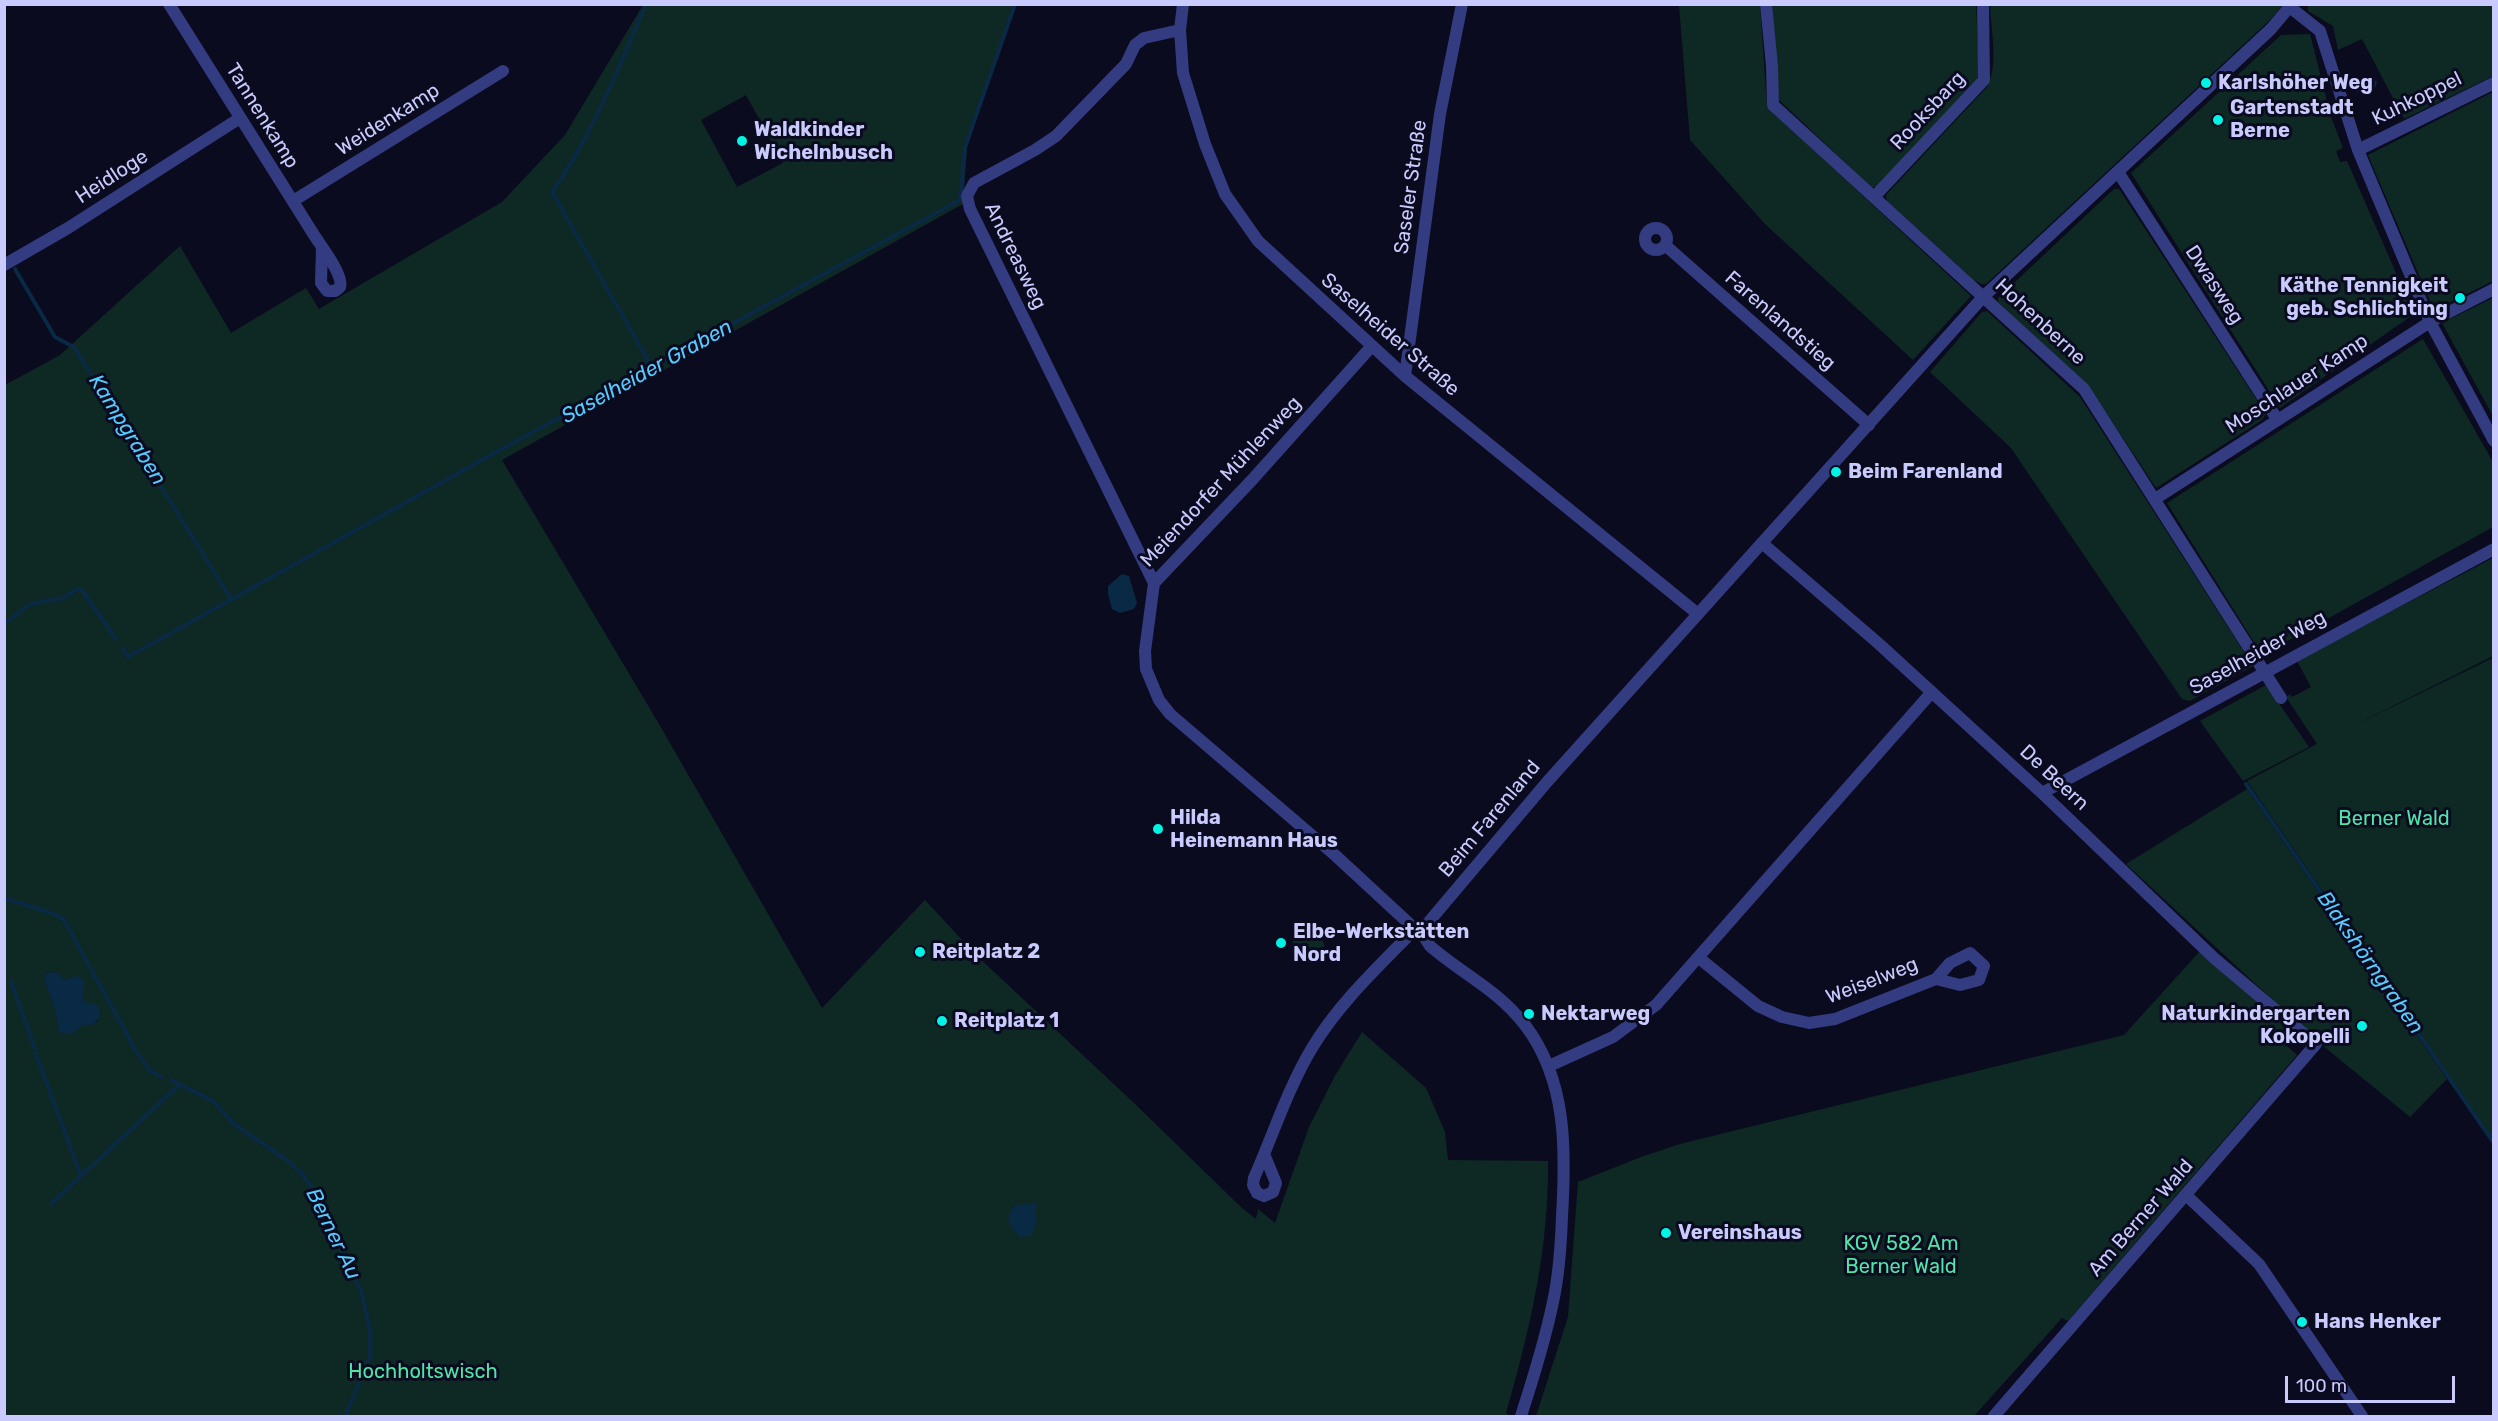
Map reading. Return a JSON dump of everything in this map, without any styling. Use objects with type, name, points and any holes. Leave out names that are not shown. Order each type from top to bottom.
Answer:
[{"type":"street","name":"Tannenkamp","points":[[169,4],[322,248]]},
{"type":"street","name":"Saselheider Straße","points":[[1183,4],[1180,30],[1183,73],[1205,144],[1225,194],[1270,254],[1405,376],[1698,614]]},
{"type":"street","name":"Saseler Straße","points":[[1405,376],[1440,114],[1462,4]]},
{"type":"street","name":"Hohenberne","points":[[1766,4],[1773,105],[2084,389],[2266,671],[2281,698]]},
{"type":"street","name":"Rooksbarg","points":[[1874,197],[1984,80],[1983,4]]},
{"type":"street","points":[[2292,6],[2320,31],[2358,150],[2430,322],[2493,441]]},
{"type":"street","name":"Beim Farenland","points":[[1264,1154],[1299,1071],[1319,1038],[1372,974],[1420,931],[1547,782],[1983,297],[2292,6]]},
{"type":"street","name":"Andreasweg","points":[[1154,583],[970,209],[967,196],[974,183],[1056,136],[1126,64],[1135,45],[1144,38],[1180,30]]},
{"type":"street","name":"Weidenkamp","points":[[292,201],[503,71]]},
{"type":"street","name":"Kuhkoppel","points":[[2358,150],[2493,83]]},
{"type":"street","name":"Heidloge","points":[[4,266],[68,228],[240,118]]},
{"type":"street","name":"Dwasweg","points":[[2118,172],[2277,419]]},
{"type":"street","name":"Farenlandstieg","points":[[1665,245],[1869,425]]},
{"type":"street","name":"Moschlauer Kamp","points":[[2155,499],[2430,322],[2493,289]]},
{"type":"street","name":"Meiendorfer Mühlenweg","points":[[1371,347],[1252,480],[1154,583],[1145,651],[1146,669],[1159,700],[1170,714],[1336,856],[1420,931],[1431,946],[1495,994],[1523,1022],[1550,1066],[1563,1131],[1564,1185],[1561,1239],[1553,1300],[1536,1371],[1521,1416]]},
{"type":"street","name":"De Beern","points":[[1762,543],[1932,692],[2042,793],[2214,958],[2316,1044]]},
{"type":"street","name":"Saselheider Weg","points":[[2042,793],[2493,549]]},
{"type":"street","points":[[1550,1066],[1613,1037],[1656,1005],[1932,692]]},
{"type":"street","name":"Weiselweg","points":[[1699,958],[1758,1006],[1782,1017],[1809,1023],[1835,1019],[1936,979]]},
{"type":"street","name":"Am Berner Wald","points":[[1994,1416],[2187,1196],[2316,1044]]},
{"type":"street","points":[[2187,1196],[2259,1264],[2362,1416]]},
{"type":"green space","points":[[1990,4],[2283,5],[2272,18],[1986,284],[1981,284],[1887,201],[1886,195],[1987,87],[1993,68]]},
{"type":"green space","name":"Hochholtswisch","points":[[643,5],[1013,5],[967,148],[963,204],[502,460],[659,724],[822,1008],[925,900],[976,955],[1256,1219],[1258,1209],[1275,1223],[1309,1127],[1336,1074],[1362,1032],[1426,1088],[1445,1132],[1448,1160],[1548,1161],[1541,1257],[1530,1320],[1506,1413],[1510,1416],[5,1416],[5,385],[60,355],[180,246],[231,333],[306,288],[319,309],[502,202],[565,135]],"holes":[[[746,95],[783,163],[737,187],[701,120]],[[46,973],[59,973],[65,981],[72,977],[83,996],[83,1002],[101,1011],[97,1022],[83,1025],[70,1032],[58,1030],[56,1013],[45,980]]]},
{"type":"green space","points":[[1679,5],[1760,5],[1767,107],[1971,296],[1913,360],[1765,224],[1690,140]]},
{"type":"green space","points":[[1772,5],[1976,5],[1979,71],[1976,84],[1877,187],[1871,187],[1778,99]]},
{"type":"green space","points":[[2308,5],[2493,5],[2493,76],[2404,119],[2362,39],[2338,50],[2333,26],[2308,11]]},
{"type":"green space","points":[[2310,34],[2331,117],[2343,148],[2336,151],[2340,162],[2347,161],[2414,314],[2280,408],[2131,173],[2281,35]]},
{"type":"green space","points":[[2493,92],[2493,281],[2436,309],[2432,306],[2368,155]]},
{"type":"green space","points":[[2114,189],[2119,189],[2266,414],[2262,420],[2156,488],[2088,385],[1998,302],[1998,298]]},
{"type":"green space","points":[[2493,298],[2493,416],[2442,323]]},
{"type":"green space","points":[[1987,311],[2080,397],[2253,666],[2190,701],[2182,699],[2011,448],[1930,372],[1982,312]]},
{"type":"green space","points":[[2423,339],[2493,462],[2493,527],[2262,655],[2167,503]]},
{"type":"green space","name":"Berner Wald","points":[[2493,558],[2493,656],[2347,729],[2493,658],[2493,1139],[2247,781],[2317,744],[2286,697],[2290,694],[2292,697],[2311,687],[2297,661]]},
{"type":"green space","points":[[2266,685],[2309,747],[2243,781],[2200,721]]},
{"type":"green space","points":[[2247,789],[2447,1079],[2410,1117],[2316,1040],[2126,864]]},
{"type":"green space","points":[[1308,931],[1319,936],[1324,947],[1319,958],[1308,963],[1297,958],[1292,947],[1297,936]]},
{"type":"green space","name":"KGV 582 Am Berner Wald","points":[[2201,950],[2286,1027],[2278,1038],[2297,1055],[2068,1321],[2062,1318],[1974,1416],[1536,1416],[1568,1317],[1578,1182],[1680,1144],[2124,1035]]},
{"type":"water","points":[[2373,78],[2377,82],[2374,91],[2365,95],[2356,91],[2358,84]]},
{"type":"water","points":[[1122,574],[1129,576],[1137,603],[1134,609],[1120,613],[1112,609],[1108,586]]},
{"type":"water","points":[[46,973],[59,973],[65,980],[76,976],[83,980],[83,1002],[93,1003],[100,1007],[100,1015],[96,1022],[86,1026],[82,1025],[70,1034],[58,1031],[56,1013],[44,978]]},
{"type":"water","points":[[1038,1202],[1035,1207],[1037,1221],[1031,1236],[1020,1237],[1011,1227],[1008,1216],[1014,1206]]},
{"type":"waterway","points":[[646,4],[592,124],[580,148],[552,192],[653,369]]},
{"type":"waterway","name":"Saselheider Graben","points":[[122,648],[128,657],[498,451],[960,200],[965,147],[1015,4]]},
{"type":"waterway","name":"Kampgraben","points":[[15,269],[55,337],[74,347],[231,599]]},
{"type":"waterway","points":[[4,624],[30,604],[64,598],[77,589],[82,590],[116,639]]},
{"type":"waterway","name":"Blakshörngraben","points":[[2246,784],[2494,1143]]},
{"type":"waterway","name":"Berner Au","points":[[4,898],[57,915],[64,920],[135,1049],[149,1070],[162,1077]]},
{"type":"waterway","points":[[11,981],[35,1049]]},
{"type":"waterway","points":[[36,1054],[81,1176]]},
{"type":"waterway","name":"Berner Au","points":[[171,1080],[213,1101],[234,1124],[288,1161],[303,1175],[322,1202],[327,1221],[361,1291],[370,1330],[370,1357],[345,1416]]},
{"type":"waterway","points":[[51,1204],[180,1084]]},
{"type":"place","name":"Karlshöher Weg","points":[[2206,83]]},
{"type":"place","name":"Gartenstadt Berne","points":[[2218,120]]},
{"type":"place","name":"Waldkinder Wichelnbusch","points":[[742,141]]},
{"type":"place","name":"Käthe Tennigkeit geb. Schlichting","points":[[2460,298]]},
{"type":"place","name":"Beim Farenland","points":[[1836,472]]},
{"type":"place","name":"Hilda Heinemann Haus","points":[[1158,829]]},
{"type":"place","name":"Elbe-Werkstätten Nord","points":[[1281,943]]},
{"type":"place","name":"Reitplatz 2","points":[[920,952]]},
{"type":"place","name":"Nektarweg","points":[[1529,1014]]},
{"type":"place","name":"Reitplatz 1","points":[[942,1021]]},
{"type":"place","name":"Naturkindergarten Kokopelli","points":[[2362,1026]]},
{"type":"place","name":"Vereinshaus","points":[[1666,1233]]},
{"type":"place","name":"Hans Henker","points":[[2302,1322]]}]
